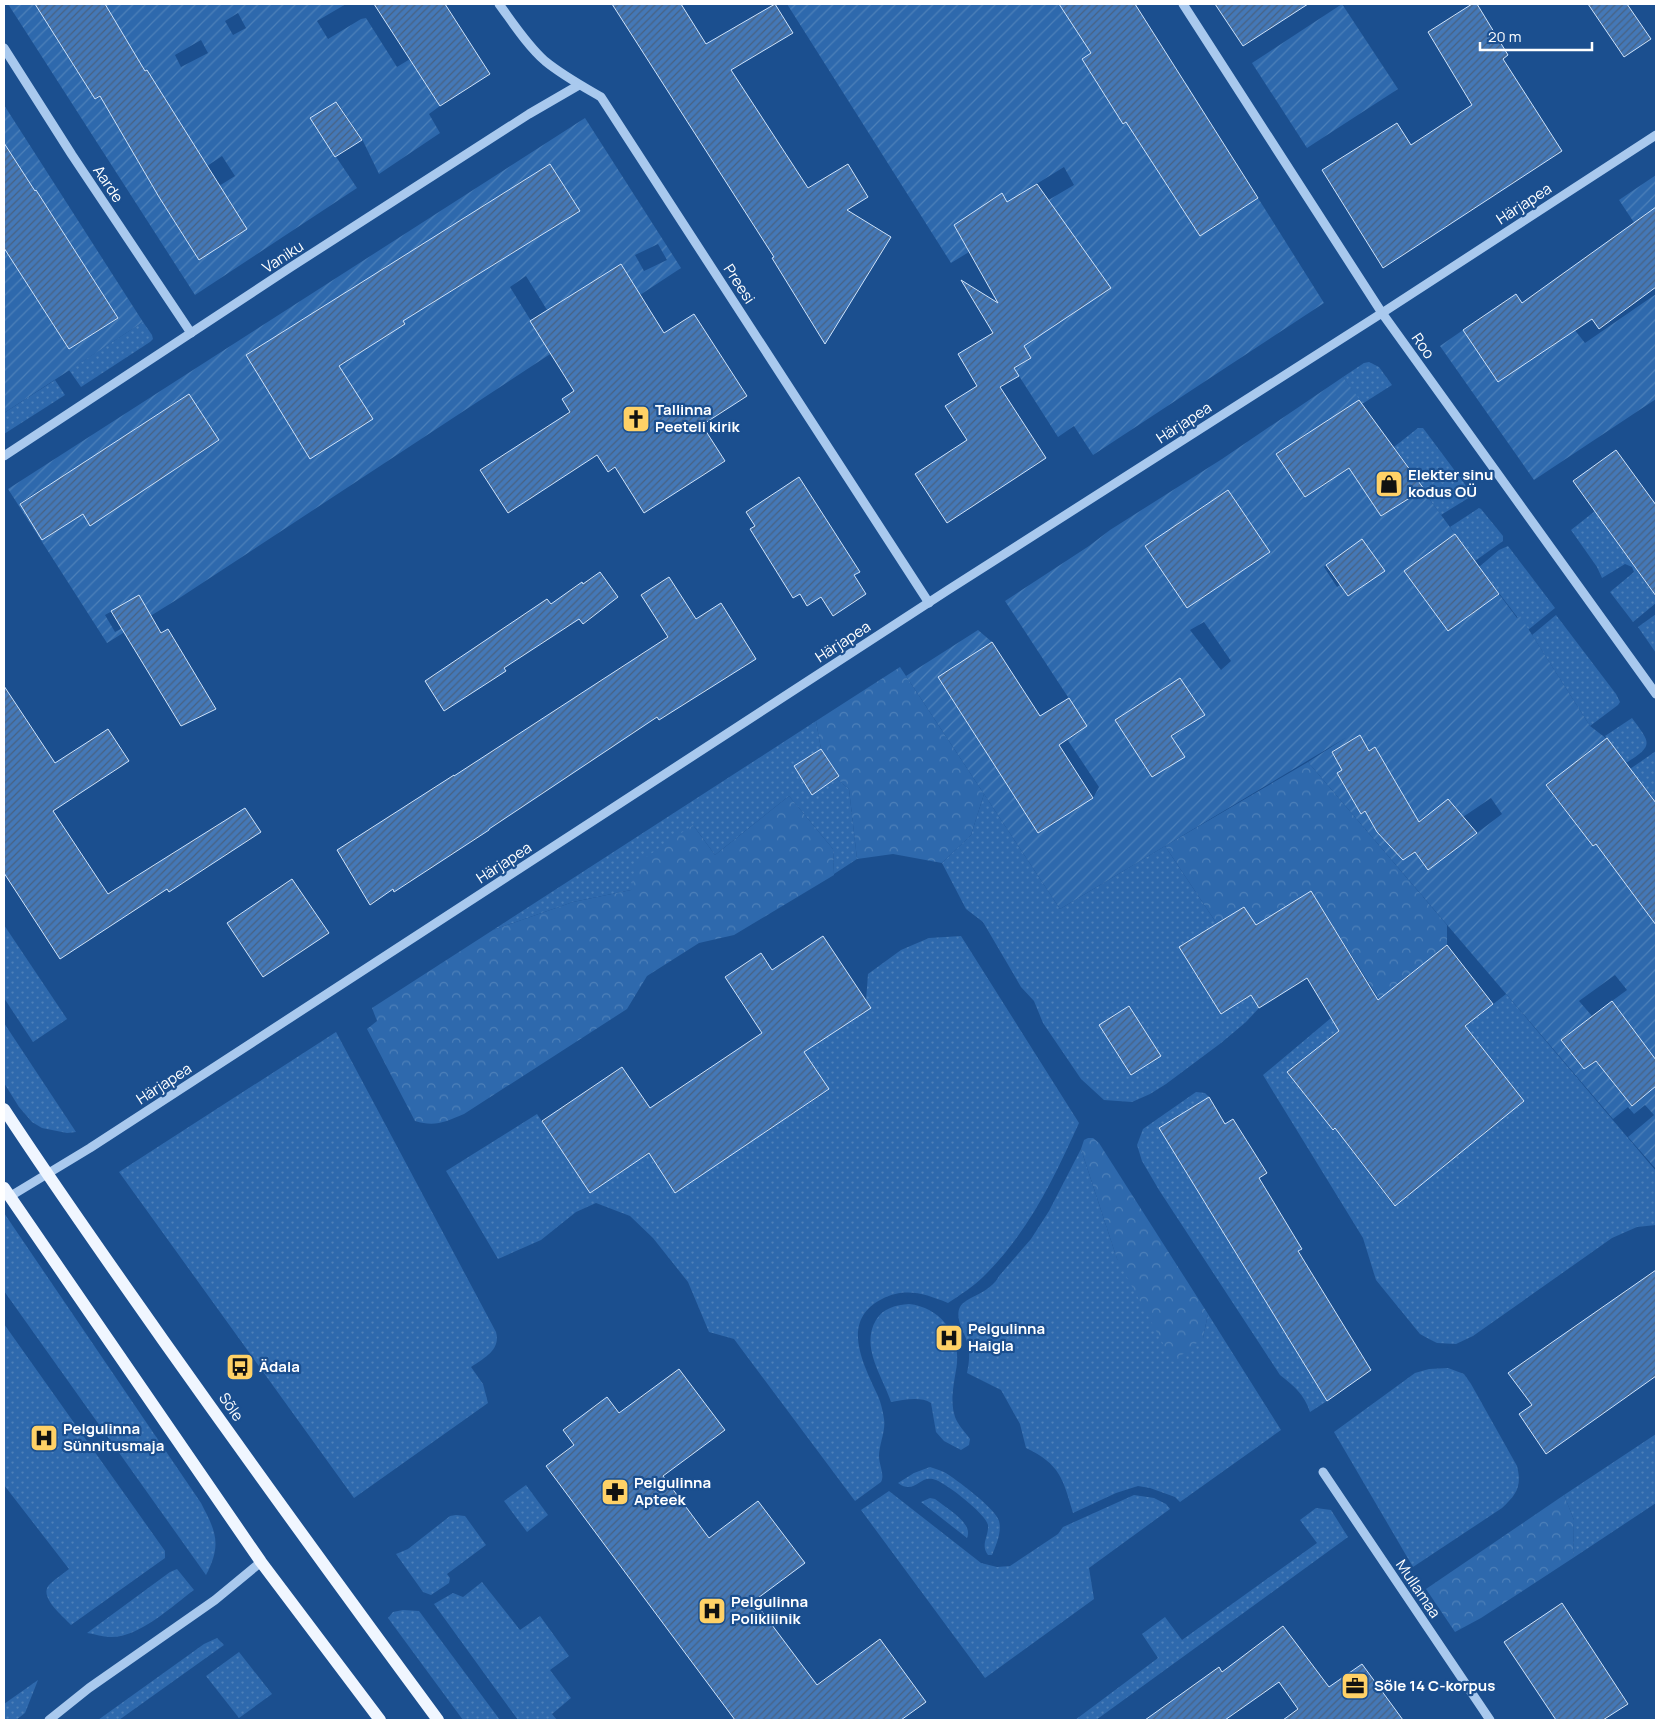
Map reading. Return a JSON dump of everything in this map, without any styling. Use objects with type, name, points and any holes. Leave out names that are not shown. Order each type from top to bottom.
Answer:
[{"type":"main road","name":"Sõle","points":[[4,1109],[46,1174],[314,1552],[438,1720]]},
{"type":"main road","points":[[7,1193],[262,1562],[380,1720]]},
{"type":"street","name":"Preesi","points":[[499,4],[544,60],[579,85],[601,97],[610,109],[930,603]]},
{"type":"street","name":"Roo","points":[[1182,4],[1382,313],[1656,694]]},
{"type":"street","name":"Aarde","points":[[4,48],[88,179],[191,333]]},
{"type":"street","name":"Vaniku","points":[[4,456],[512,125],[579,85]]},
{"type":"street","name":"Härjapea","points":[[7,1193],[46,1174],[90,1148],[1656,135]]},
{"type":"street","name":"Mullamaa","points":[[1323,1472],[1490,1720]]},
{"type":"street","points":[[49,1720],[89,1688],[215,1600],[262,1562]]},
{"type":"green space","points":[[8,4],[35,4],[96,99],[143,69],[105,4],[346,4],[317,21],[328,39],[361,19],[366,18],[397,67],[410,59],[440,106],[429,114],[440,133],[379,174],[362,139],[337,102],[310,118],[357,188],[195,295]],"holes":[[[238,13],[246,28],[233,35],[225,21]],[[201,40],[208,53],[181,67],[175,55]],[[123,135],[207,166],[222,156],[235,176],[219,186],[199,260]]]},
{"type":"green space","points":[[787,4],[1059,4],[1067,16],[1087,4],[1135,4],[1145,19],[1082,59],[1123,124],[1186,83],[1198,103],[1140,143],[1200,236],[1258,198],[1324,303],[1093,455],[1074,426],[1058,437],[1014,368],[1031,358],[1019,339],[1017,220],[1002,194],[954,225],[969,252],[951,263]],"holes":[[[1064,167],[1074,185],[1040,205],[1030,188]],[[1080,245],[1111,288],[1044,332]]]},
{"type":"green space","points":[[1342,4],[1398,89],[1307,148],[1252,63]]},
{"type":"green space","points":[[4,105],[143,322],[4,413],[4,248],[69,349],[118,318],[36,190],[4,211],[4,160],[11,155],[4,143]]},
{"type":"green space","points":[[585,118],[681,268],[181,597],[107,643],[8,489]],"holes":[[[550,164],[580,211],[449,293],[419,247]],[[658,244],[667,260],[644,271],[635,255]],[[621,264],[639,293],[552,307]],[[374,275],[405,324],[277,404],[246,355]],[[526,276],[565,339],[549,350],[510,287]],[[354,390],[310,459],[292,430]],[[188,394],[219,441],[90,525],[60,479]],[[40,490],[63,527],[42,540],[20,503]],[[139,596],[149,614],[115,632],[105,615]]]},
{"type":"green space","points":[[1656,175],[1656,252],[1619,200]]},
{"type":"green space","points":[[1542,289],[1585,343],[1656,294],[1656,399],[1534,480],[1440,346],[1463,330],[1498,382],[1551,346],[1522,303]]},
{"type":"green space","points":[[143,322],[153,339],[81,387],[69,370]]},
{"type":"green space","points":[[1369,362],[1379,367],[1392,385],[1362,404],[1343,377],[1364,363]]},
{"type":"green space","points":[[1343,377],[1360,400],[1277,454],[1305,497],[1349,468],[1381,516],[1422,489],[1455,534],[1404,571],[1448,631],[1499,594],[1517,618],[1520,616],[1590,726],[1607,739],[1546,786],[1593,846],[1652,801],[1656,807],[1656,853],[1622,879],[1656,925],[1656,1060],[1631,1027],[1628,1030],[1608,1004],[1627,990],[1615,975],[1579,1001],[1592,1016],[1561,1040],[1584,1069],[1596,1061],[1632,1106],[1656,1086],[1656,1169],[1628,1137],[1654,1115],[1645,1105],[1634,1114],[1628,1107],[1613,1119],[1308,762],[1347,737],[1060,909],[906,676],[978,630],[992,642],[938,677],[1038,832],[1093,798],[1099,787],[1067,739],[1087,726],[1005,601],[1110,530],[1222,459]],"holes":[[[1228,490],[1270,552],[1187,608],[1145,546]],[[1344,552],[1384,571],[1348,596],[1340,585],[1337,587],[1324,567]],[[1204,622],[1231,661],[1221,670],[1190,630]],[[1180,678],[1205,715],[1171,737],[1184,757],[1152,777],[1115,720]],[[1360,735],[1369,751],[1375,747],[1401,792],[1361,814],[1337,774],[1342,770],[1332,752]],[[1491,798],[1502,814],[1428,870],[1415,852],[1403,860],[1389,845],[1448,800],[1463,817]]]},
{"type":"green space","points":[[55,380],[65,395],[4,434],[4,413]]},
{"type":"green space","points":[[1418,428],[1423,428],[1470,491],[1470,497],[1441,515],[1394,447]]},
{"type":"green space","points":[[1479,508],[1503,536],[1503,541],[1475,561],[1450,527]]},
{"type":"green space","points":[[1595,511],[1656,597],[1656,603],[1633,622],[1610,592],[1634,572],[1632,567],[1625,564],[1602,578],[1597,567],[1571,530]]},
{"type":"green space","points":[[1508,546],[1555,608],[1528,630],[1520,617],[1518,618],[1479,567],[1499,550]]},
{"type":"green space","points":[[1656,614],[1656,653],[1638,627]]},
{"type":"green space","points":[[1556,615],[1616,694],[1620,702],[1590,726],[1532,635]]},
{"type":"green space","points":[[900,667],[984,794],[971,835],[942,863],[893,854],[857,859],[849,789],[836,778],[839,776],[821,749],[816,721]]},
{"type":"green space","points":[[1632,718],[1646,738],[1647,743],[1642,752],[1626,763],[1605,736]]},
{"type":"green space","points":[[816,721],[821,749],[794,767],[812,794],[836,778],[849,789],[857,859],[834,874],[833,849],[789,796],[715,855],[693,825],[631,890],[573,902],[493,930]]},
{"type":"green space","points":[[1656,751],[1656,807],[1652,801],[1654,799],[1630,769]]},
{"type":"green space","points":[[1308,762],[1447,925],[1447,945],[1379,999],[1311,891],[1256,925],[1244,907],[1217,924],[1165,846]]},
{"type":"green space","points":[[984,794],[1060,909],[1165,846],[1217,924],[1179,947],[1221,1014],[1251,995],[1259,1008],[1221,1043],[1150,1094],[1132,1102],[1104,1100],[1081,1079],[1043,1023],[1034,1001],[1021,987],[983,922],[966,909],[942,863],[971,835]]},
{"type":"green space","points":[[789,796],[833,849],[834,875],[734,935],[699,943],[647,976],[627,1009],[464,1114],[434,1124],[415,1121],[367,1029],[377,1021],[372,1008],[493,930],[573,902],[631,890],[636,864],[693,825],[715,855]]},
{"type":"green space","points":[[4,925],[67,1019],[33,1042],[4,998]]},
{"type":"green space","points":[[961,936],[1079,1123],[1039,1204],[1014,1242],[980,1280],[948,1303],[915,1293],[891,1295],[869,1308],[861,1319],[858,1331],[859,1344],[867,1371],[880,1402],[884,1424],[879,1456],[882,1473],[881,1482],[855,1501],[734,1339],[709,1332],[688,1282],[653,1238],[630,1216],[596,1203],[576,1212],[541,1240],[498,1259],[446,1171],[537,1114],[590,1193],[649,1153],[675,1192],[829,1090],[804,1052],[871,1007],[866,1001],[868,974],[901,950],[929,938]]},
{"type":"green space","points":[[1506,994],[1656,1171],[1656,1225],[1637,1227],[1612,1238],[1473,1336],[1456,1344],[1437,1343],[1420,1334],[1376,1280],[1363,1238],[1263,1075],[1331,1018],[1343,1028],[1287,1072],[1333,1130]],"holes":[[[1476,1041],[1524,1101],[1394,1206],[1346,1143]]]},
{"type":"green space","points":[[4,1023],[76,1132],[67,1133],[42,1128],[32,1122],[19,1107],[4,1083]]},
{"type":"green space","points":[[336,1032],[496,1332],[497,1338],[494,1349],[471,1367],[483,1384],[488,1403],[354,1498],[119,1172]]},
{"type":"green space","points":[[1196,1092],[1205,1093],[1209,1097],[1159,1128],[1327,1401],[1310,1412],[1305,1400],[1298,1391],[1280,1375],[1142,1161],[1137,1145],[1143,1129]]},
{"type":"green space","points":[[1093,1138],[1099,1143],[1208,1314],[1203,1338],[1173,1362],[1117,1259],[1081,1149],[1084,1140]]},
{"type":"green space","points":[[1081,1149],[1117,1259],[1203,1338],[1208,1314],[1281,1430],[1180,1502],[1175,1497],[1150,1488],[1138,1486],[1116,1493],[1073,1513],[1063,1482],[1053,1467],[1046,1460],[1026,1448],[1020,1424],[1001,1390],[967,1373],[969,1349],[959,1321],[960,1307],[967,1300],[990,1287],[1031,1239],[1049,1211]]},
{"type":"green space","points":[[4,1213],[201,1503],[215,1538],[214,1555],[206,1575],[4,1291]]},
{"type":"green space","points":[[909,1304],[930,1310],[938,1316],[951,1332],[955,1342],[957,1363],[953,1390],[953,1410],[958,1423],[970,1439],[969,1445],[961,1450],[944,1441],[936,1432],[931,1403],[917,1399],[891,1402],[874,1362],[870,1341],[876,1320],[890,1308]]},
{"type":"green space","name":"Pelgulinna Sünnitusmaja","points":[[4,1324],[165,1551],[165,1558],[71,1625],[53,1606],[47,1594],[50,1584],[69,1569],[4,1485]]},
{"type":"green space","points":[[1448,1368],[1464,1374],[1471,1384],[1517,1466],[1519,1479],[1515,1494],[1502,1508],[1413,1567],[1334,1432],[1415,1373],[1429,1369]]},
{"type":"green space","points":[[1656,1434],[1656,1503],[1573,1558],[1574,1520],[1564,1495]]},
{"type":"green space","points":[[930,1467],[944,1472],[957,1481],[991,1509],[996,1516],[999,1521],[1000,1530],[992,1555],[988,1555],[985,1548],[988,1529],[986,1520],[957,1493],[936,1480],[925,1479],[909,1487],[898,1483],[914,1473]]},
{"type":"green space","points":[[526,1485],[548,1515],[527,1532],[504,1501]]},
{"type":"green space","points":[[889,1491],[981,1563],[997,1567],[1010,1566],[1058,1534],[1063,1527],[1134,1495],[1154,1498],[1166,1504],[1170,1509],[1089,1568],[1094,1599],[985,1678],[861,1510]]},
{"type":"green space","points":[[1564,1495],[1574,1520],[1573,1558],[1481,1618],[1455,1632],[1426,1589]]},
{"type":"green space","points":[[930,1498],[935,1499],[963,1521],[968,1532],[967,1538],[921,1502]]},
{"type":"green space","points":[[1316,1508],[1331,1510],[1348,1537],[1096,1720],[1075,1720],[1158,1658],[1142,1634],[1165,1617],[1182,1640],[1317,1543],[1300,1520]]},
{"type":"green space","points":[[450,1516],[465,1516],[486,1545],[447,1574],[450,1578],[449,1583],[431,1595],[423,1592],[396,1554],[408,1549]]},
{"type":"green space","points":[[177,1569],[194,1590],[155,1620],[144,1627],[121,1636],[107,1637],[87,1633],[170,1572]]},
{"type":"green space","points":[[482,1582],[520,1630],[540,1616],[569,1656],[550,1670],[571,1698],[552,1714],[557,1720],[518,1720],[434,1604],[453,1593],[463,1597]]},
{"type":"green space","points":[[403,1610],[419,1611],[500,1720],[463,1720],[388,1618],[393,1612]]},
{"type":"green space","points":[[217,1638],[224,1645],[119,1720],[98,1720],[204,1644]]},
{"type":"green space","points":[[239,1652],[272,1694],[239,1718],[206,1676]]},
{"type":"green space","points":[[38,1680],[25,1713],[16,1720],[4,1720],[4,1704]]},
{"type":"building","points":[[35,4],[105,4],[145,71],[147,70],[247,229],[199,260],[159,197],[100,96],[95,99]]},
{"type":"building","points":[[374,4],[445,4],[490,74],[440,106]]},
{"type":"building","points":[[612,4],[681,4],[706,44],[775,4],[793,33],[731,70],[808,188],[848,164],[868,197],[847,210],[891,237],[825,344],[772,258],[774,257]]},
{"type":"building","points":[[1059,4],[1135,4],[1258,198],[1200,236],[1126,122],[1123,124],[1082,59],[1091,53]]},
{"type":"building","points":[[1215,4],[1308,4],[1243,46]]},
{"type":"building","points":[[1472,4],[1477,4],[1508,55],[1503,59],[1562,151],[1383,268],[1322,170],[1397,123],[1411,145],[1472,105],[1428,32]]},
{"type":"building","points":[[1588,4],[1627,4],[1651,39],[1624,57]]},
{"type":"building","points":[[336,102],[362,140],[335,157],[310,118]]},
{"type":"building","points":[[4,143],[118,318],[69,349],[4,248]]},
{"type":"building","points":[[550,164],[580,211],[403,321],[405,324],[339,366],[373,419],[310,459],[246,355]]},
{"type":"building","points":[[1037,184],[1111,288],[1024,346],[1031,358],[1014,368],[1019,376],[1000,387],[1046,458],[947,523],[915,474],[967,440],[945,406],[977,386],[958,354],[993,333],[961,280],[998,303],[954,225],[1002,193],[1007,202]]},
{"type":"building","points":[[1656,207],[1656,287],[1599,329],[1592,319],[1498,382],[1463,330],[1516,294],[1522,303]]},
{"type":"building","name":"Tallinna Peeteli kirik","points":[[621,264],[664,333],[694,314],[747,396],[702,425],[725,461],[644,513],[615,467],[608,472],[597,455],[508,513],[480,470],[570,412],[562,399],[574,391],[530,321]]},
{"type":"building","points":[[189,394],[219,440],[90,526],[83,514],[42,540],[20,504]]},
{"type":"building","points":[[1359,400],[1424,489],[1381,516],[1349,468],[1305,497],[1276,454]]},
{"type":"building","points":[[1616,450],[1656,505],[1656,596],[1573,481]]},
{"type":"building","points":[[799,477],[860,572],[854,575],[866,594],[833,616],[821,597],[807,606],[800,594],[793,598],[750,529],[755,526],[746,512]]},
{"type":"building","points":[[1228,490],[1270,552],[1187,608],[1145,546]]},
{"type":"building","points":[[1455,534],[1499,594],[1448,631],[1404,571]]},
{"type":"building","points":[[1362,539],[1385,571],[1348,596],[1326,565]]},
{"type":"building","points":[[600,572],[618,597],[583,624],[579,619],[504,668],[506,671],[444,711],[425,681],[547,599],[551,604]]},
{"type":"building","points":[[669,577],[696,619],[721,603],[756,659],[659,720],[657,717],[489,830],[394,892],[393,889],[370,905],[337,850],[668,637],[641,595]]},
{"type":"building","points":[[139,595],[161,633],[168,629],[216,709],[181,726],[111,611]]},
{"type":"building","points":[[992,642],[1040,716],[1069,698],[1087,726],[1059,745],[1093,798],[1038,833],[938,677]]},
{"type":"building","points":[[1180,678],[1205,715],[1171,736],[1185,757],[1152,777],[1115,720]]},
{"type":"building","points":[[4,686],[55,763],[108,729],[129,761],[53,811],[108,894],[245,808],[261,832],[169,892],[167,889],[60,959],[4,873]]},
{"type":"building","points":[[1360,735],[1369,751],[1375,747],[1419,822],[1448,799],[1477,833],[1428,870],[1415,852],[1403,860],[1377,832],[1365,811],[1361,814],[1337,773],[1342,770],[1332,752]]},
{"type":"building","points":[[1607,738],[1656,803],[1656,925],[1596,844],[1593,846],[1546,785]]},
{"type":"building","points":[[821,749],[839,776],[812,795],[794,766]]},
{"type":"building","points":[[292,879],[329,933],[263,977],[227,923]]},
{"type":"building","points":[[1311,891],[1378,1000],[1447,945],[1493,1004],[1465,1026],[1524,1101],[1395,1206],[1335,1128],[1333,1130],[1287,1072],[1339,1031],[1307,978],[1259,1008],[1251,995],[1221,1014],[1179,947],[1244,907],[1256,925]]},
{"type":"building","points":[[823,936],[871,1008],[804,1052],[829,1089],[675,1193],[649,1153],[590,1193],[542,1121],[622,1067],[650,1108],[762,1033],[725,977],[761,953],[772,970]]},
{"type":"building","points":[[1612,1001],[1656,1060],[1656,1086],[1632,1106],[1596,1061],[1584,1069],[1561,1040]]},
{"type":"building","points":[[1129,1006],[1161,1056],[1131,1075],[1099,1025]]},
{"type":"building","points":[[1209,1097],[1225,1124],[1233,1119],[1267,1173],[1259,1178],[1302,1249],[1298,1251],[1371,1370],[1327,1401],[1159,1128]]},
{"type":"building","points":[[1656,1270],[1656,1376],[1546,1454],[1519,1414],[1532,1405],[1508,1373]]},
{"type":"building","points":[[679,1369],[725,1430],[663,1476],[709,1538],[758,1501],[805,1563],[754,1601],[817,1685],[880,1639],[926,1702],[901,1720],[735,1720],[546,1466],[574,1445],[563,1430],[607,1397],[619,1413]]},
{"type":"building","points":[[1562,1603],[1628,1704],[1603,1720],[1556,1720],[1504,1642]]},
{"type":"building","points":[[1283,1626],[1329,1687],[1362,1664],[1403,1720],[1283,1720],[1298,1709],[1279,1682],[1225,1720],[1145,1720],[1219,1667],[1222,1672]]},
{"type":"place","name":"Tallinna Peeteli kirik","points":[[636,419]]},
{"type":"place","name":"Elekter sinu kodus OÜ","points":[[1389,484]]},
{"type":"place","name":"Pelgulinna Haigla","points":[[949,1338]]},
{"type":"place","name":"Ädala","points":[[240,1367]]},
{"type":"place","name":"Pelgulinna Sünnitusmaja","points":[[44,1438]]},
{"type":"place","name":"Pelgulinna Apteek","points":[[615,1492]]},
{"type":"place","name":"Pelgulinna Polikliinik","points":[[712,1611]]},
{"type":"place","name":"Sõle 14 C-korpus","points":[[1355,1686]]}]
